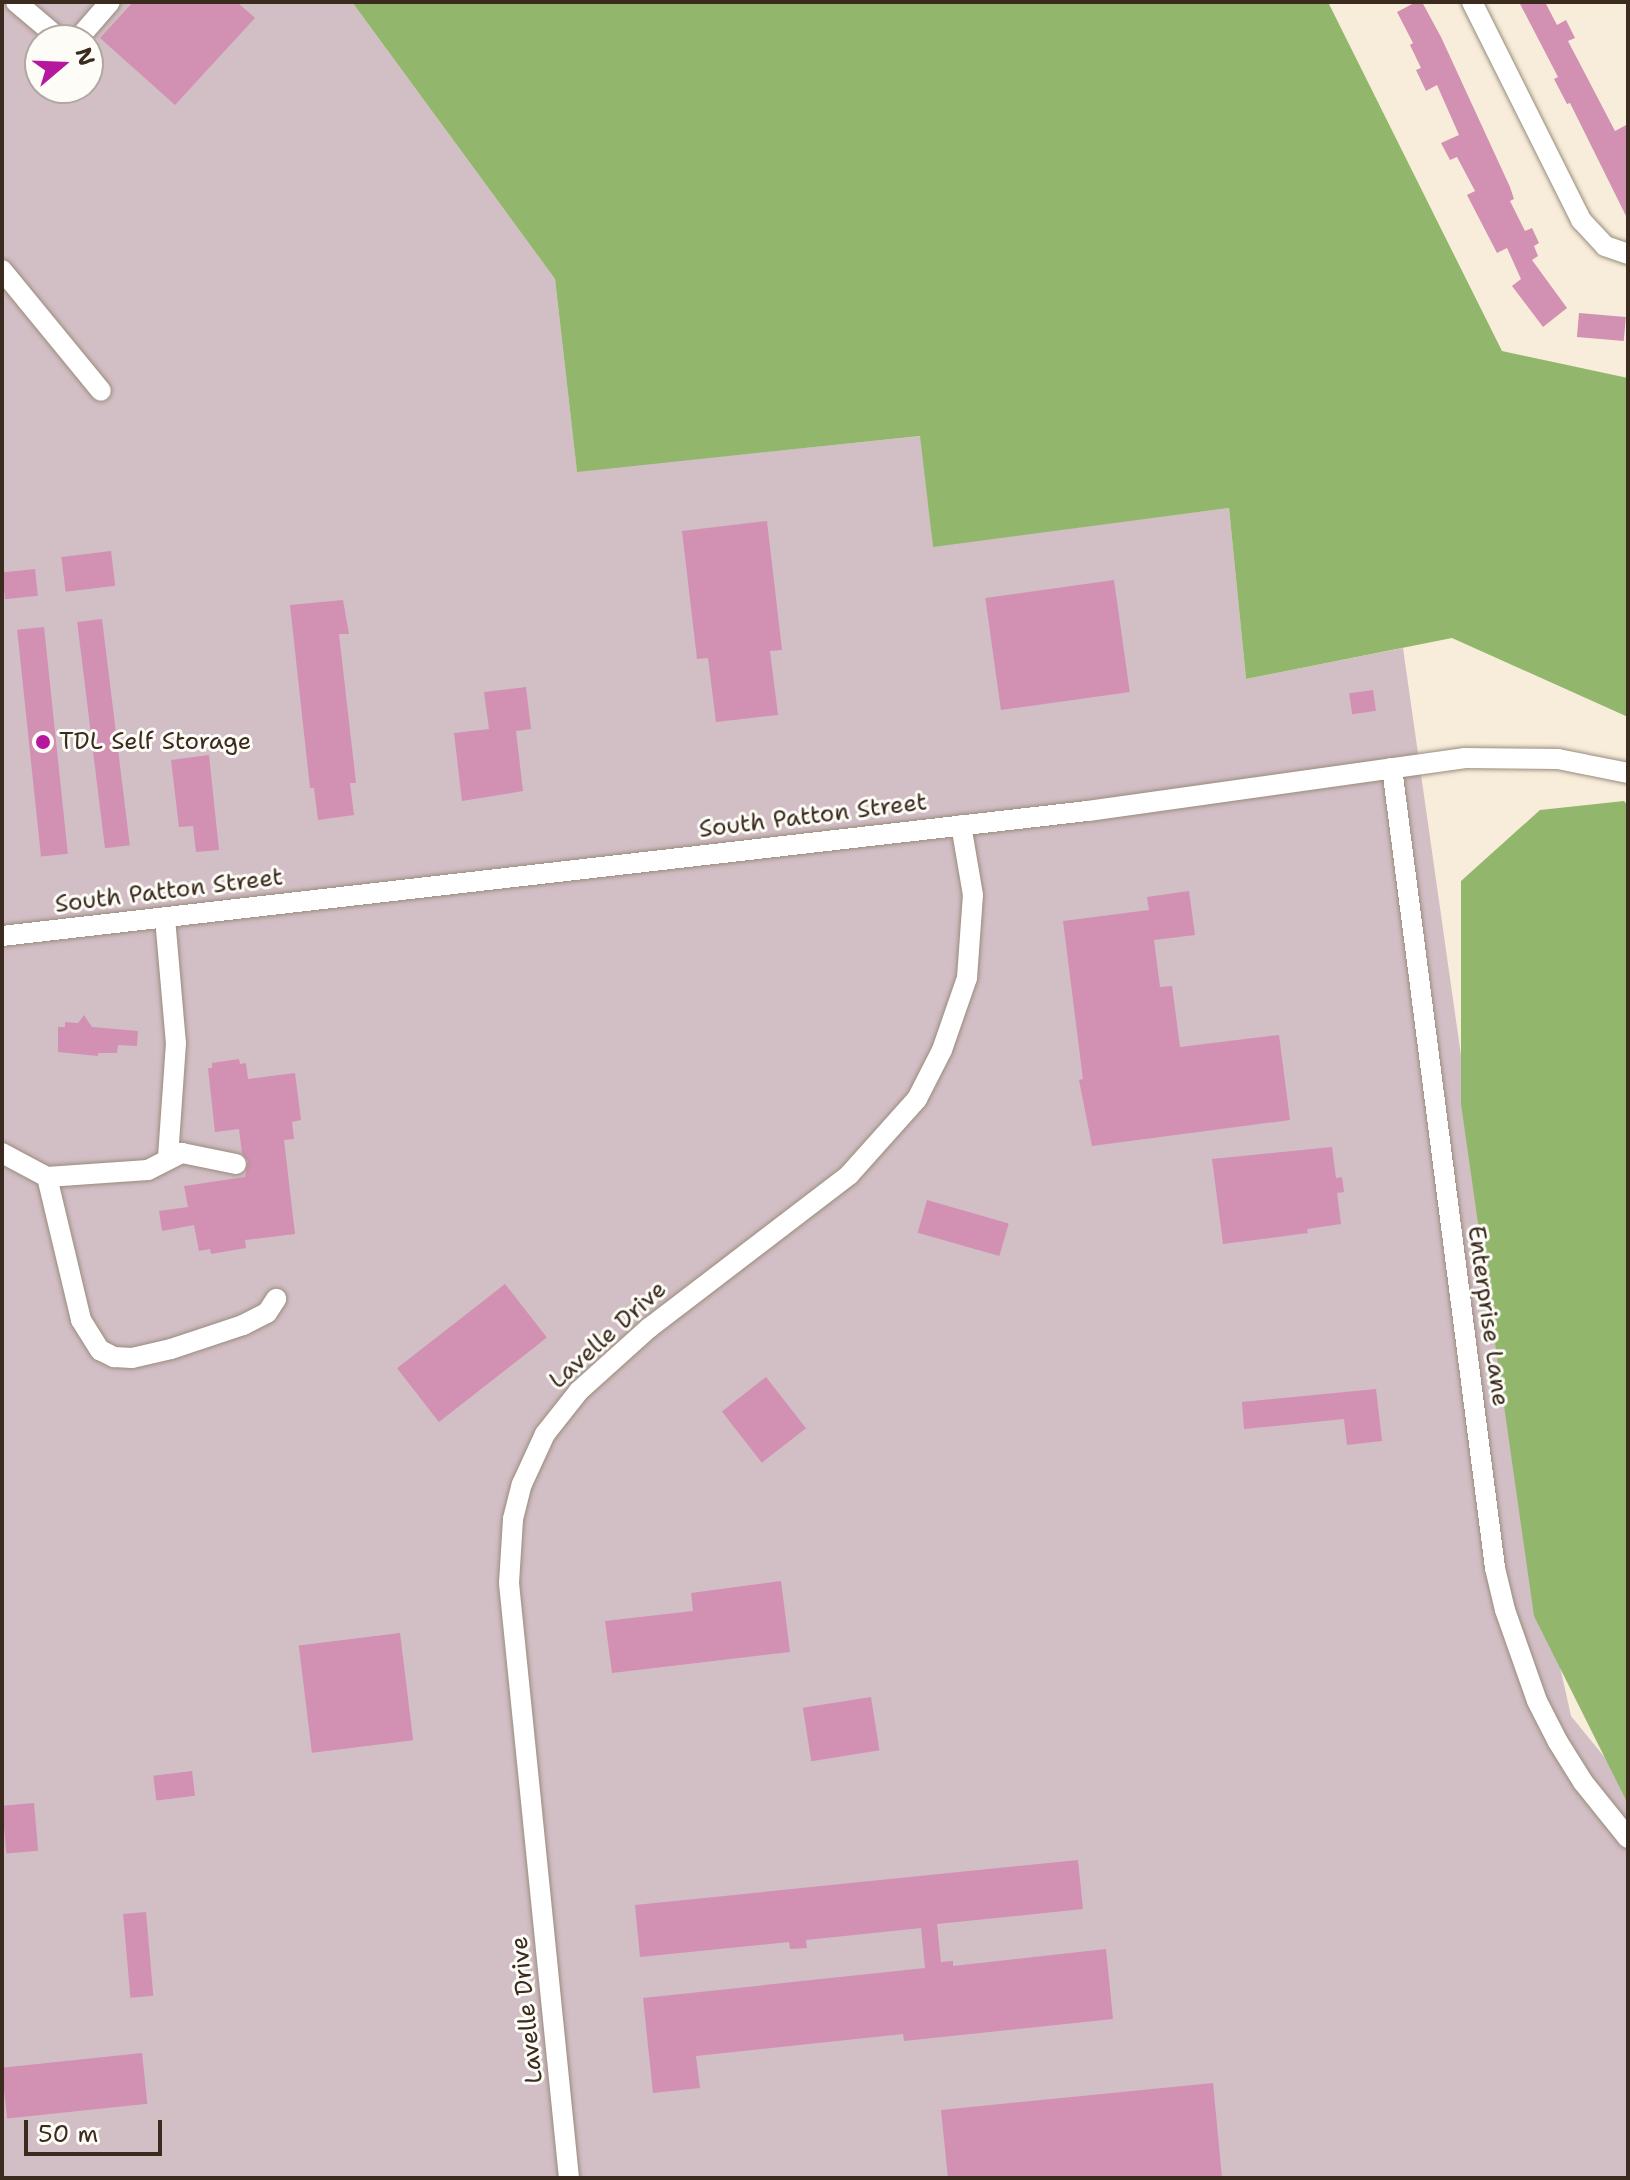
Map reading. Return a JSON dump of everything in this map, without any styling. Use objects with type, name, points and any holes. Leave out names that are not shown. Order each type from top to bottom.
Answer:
[{"type":"street","points":[[16,2],[42,24]]},
{"type":"street","points":[[91,24],[110,2]]},
{"type":"street","points":[[1472,2],[1581,220],[1605,246],[1628,254]]},
{"type":"street","points":[[2,270],[101,391]]},
{"type":"street","name":"South Patton Street","points":[[2,936],[961,825],[1465,758],[1558,759],[1628,773]]},
{"type":"street","name":"Enterprise Lane","points":[[1392,768],[1493,1553],[1505,1610],[1537,1701],[1558,1742],[1583,1782],[1628,1838]]},
{"type":"street","name":"Lavelle Drive","points":[[569,2178],[509,1583],[511,1530],[522,1484],[545,1434],[579,1391],[649,1328],[849,1175],[917,1099],[942,1050],[967,978],[973,895],[961,825]]},
{"type":"street","points":[[165,918],[176,1043],[168,1158]]},
{"type":"street","points":[[2,1153],[47,1177],[148,1170],[182,1153],[236,1164]]},
{"type":"street","points":[[47,1177],[81,1320],[100,1350],[114,1357],[132,1358],[171,1349],[243,1325],[267,1313],[276,1299]]},
{"type":"shaded area","points":[[2,2],[352,2],[555,279],[577,471],[921,436],[933,546],[1229,508],[1246,679],[1403,648],[1527,1519],[1571,1716],[1628,1786],[1628,2178],[2,2178]]},
{"type":"green space","points":[[352,2],[1328,2],[1502,351],[1628,378],[1628,717],[1452,638],[1246,679],[1229,508],[933,547],[920,436],[577,472],[555,279]]},
{"type":"green space","points":[[1624,801],[1628,806],[1628,1804],[1534,1616],[1461,1104],[1461,881],[1540,810]]},
{"type":"building","points":[[133,2],[237,2],[255,18],[175,105],[104,42],[104,34]]},
{"type":"building","points":[[1422,2],[1441,37],[1510,187],[1514,199],[1510,201],[1525,231],[1532,228],[1539,243],[1534,246],[1538,256],[1532,260],[1567,308],[1543,327],[1512,286],[1521,279],[1507,248],[1497,253],[1467,195],[1475,191],[1457,157],[1450,160],[1441,143],[1459,135],[1437,85],[1426,91],[1416,70],[1421,68],[1410,45],[1413,43],[1397,12]]},
{"type":"building","points":[[1519,2],[1545,2],[1557,25],[1566,20],[1575,38],[1568,41],[1615,131],[1628,124],[1628,220],[1570,103],[1567,104],[1554,79],[1558,77]]},
{"type":"building","points":[[1579,313],[1626,317],[1624,341],[1577,337]]},
{"type":"building","points":[[767,521],[782,650],[770,651],[778,715],[716,722],[708,658],[697,659],[682,531]]},
{"type":"building","points":[[111,551],[115,586],[66,592],[61,557]]},
{"type":"building","points":[[35,569],[38,596],[5,599],[2,572]]},
{"type":"building","points":[[1114,580],[1130,692],[1001,710],[985,598]]},
{"type":"building","points":[[343,600],[349,634],[339,634],[356,783],[350,783],[354,815],[318,820],[314,788],[310,788],[290,605]]},
{"type":"building","name":"TDL Self Storage","points":[[102,619],[130,845],[105,848],[77,622]]},
{"type":"building","name":"TDL Self Storage","points":[[44,627],[68,854],[41,857],[17,630]]},
{"type":"building","points":[[526,687],[531,729],[516,731],[523,791],[462,801],[454,733],[489,729],[484,692]]},
{"type":"building","points":[[1373,690],[1376,711],[1352,714],[1349,693]]},
{"type":"building","points":[[209,755],[219,850],[196,852],[193,826],[179,827],[171,760]]},
{"type":"building","points":[[1189,891],[1195,935],[1154,940],[1160,987],[1172,986],[1180,1047],[1279,1035],[1290,1120],[1092,1146],[1079,1080],[1083,1079],[1063,921],[1149,910],[1147,897]]},
{"type":"building","points":[[84,1015],[92,1027],[138,1031],[137,1046],[118,1045],[117,1053],[98,1053],[98,1056],[58,1052],[58,1027],[65,1027],[65,1022],[78,1023]]},
{"type":"building","points":[[239,1059],[240,1064],[246,1063],[248,1079],[295,1073],[301,1120],[292,1122],[294,1139],[284,1140],[295,1234],[245,1240],[246,1248],[211,1254],[210,1249],[199,1251],[194,1225],[162,1231],[159,1211],[188,1207],[184,1186],[245,1177],[248,1161],[242,1153],[239,1129],[215,1132],[208,1068],[212,1068],[212,1063]]},
{"type":"building","points":[[1332,1147],[1336,1178],[1342,1177],[1344,1192],[1337,1193],[1341,1224],[1307,1229],[1308,1233],[1223,1244],[1212,1159]]},
{"type":"building","points":[[927,1200],[1009,1223],[999,1256],[918,1233]]},
{"type":"building","points":[[505,1284],[547,1338],[439,1422],[397,1368]]},
{"type":"building","points":[[766,1377],[806,1428],[762,1463],[722,1411]]},
{"type":"building","points":[[1376,1389],[1382,1441],[1347,1445],[1344,1419],[1244,1429],[1242,1402]]},
{"type":"building","points":[[781,1581],[790,1652],[612,1673],[605,1621],[693,1611],[691,1593]]},
{"type":"building","points":[[400,1633],[413,1740],[312,1753],[299,1645]]},
{"type":"building","points":[[871,1697],[879,1750],[811,1761],[803,1708]]},
{"type":"building","points":[[192,1771],[195,1796],[156,1801],[153,1776]]},
{"type":"building","points":[[34,1803],[38,1851],[6,1854],[2,1806]]},
{"type":"building","points":[[1078,1860],[1083,1909],[937,1924],[941,1962],[953,1961],[953,1966],[1106,1949],[1113,2019],[904,2041],[903,2034],[696,2056],[700,2088],[653,2093],[643,1998],[925,1968],[921,1928],[806,1940],[807,1948],[790,1949],[789,1942],[640,1957],[635,1905]]},
{"type":"building","points":[[146,1912],[153,1996],[130,1998],[123,1914]]},
{"type":"building","points":[[142,2053],[147,2104],[7,2118],[2,2068]]},
{"type":"building","points":[[1213,2083],[1222,2178],[948,2178],[941,2110]]},
{"type":"place","name":"TDL Self Storage","points":[[43,742]]}]
